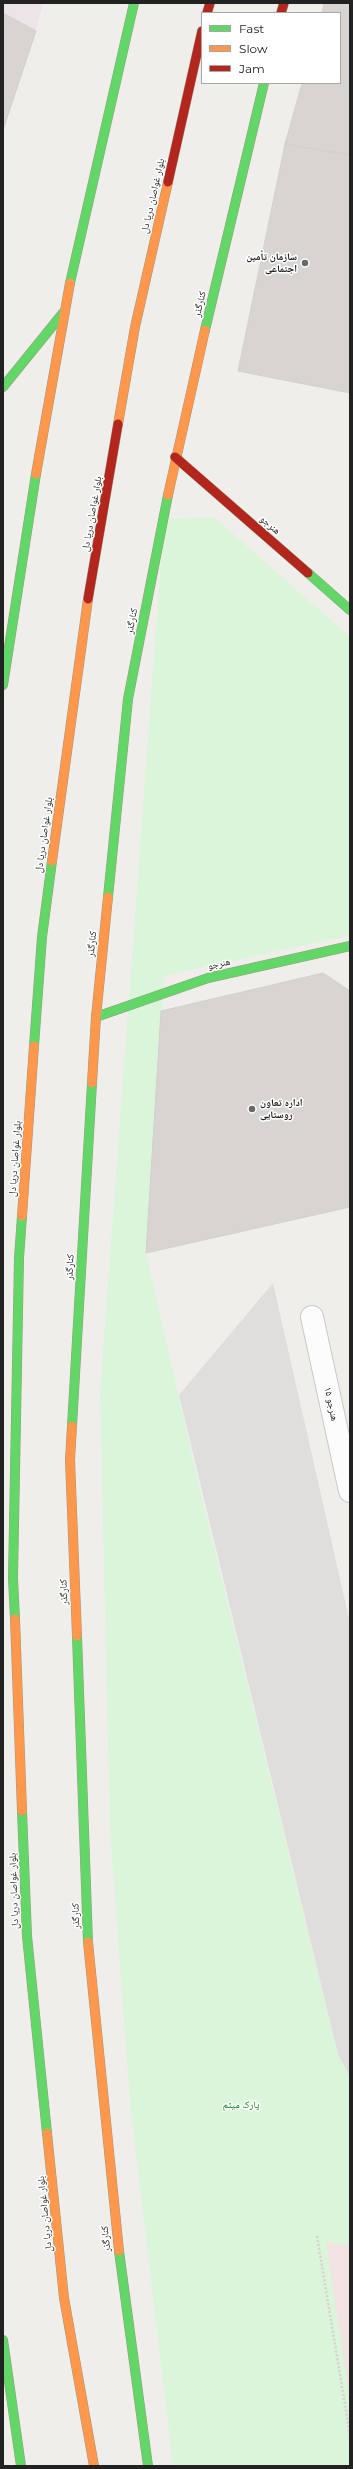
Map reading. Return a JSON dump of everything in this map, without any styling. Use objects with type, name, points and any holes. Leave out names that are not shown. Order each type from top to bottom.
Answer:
[{"type":"main road","points":[[3,685],[14,606],[64,312],[134,3]]},
{"type":"main road","name":"بلوار غواصان دریا دل","points":[[94,2466],[64,2298],[27,1936],[13,1578],[19,1258],[42,937],[85,618],[135,327],[201,35]]},
{"type":"main road","name":"کنارگذر","points":[[148,2466],[123,2295],[88,1945],[70,1460],[96,1017],[128,699],[175,457],[264,84]]},
{"type":"main road","points":[[3,386],[64,312]]},
{"type":"main road","name":"هنرجو","points":[[175,457],[350,610]]},
{"type":"main road","name":"هنرجو","points":[[96,1017],[208,978],[350,946]]},
{"type":"main road","points":[[3,2340],[22,2466]]},
{"type":"street","name":"هنرجو ۱۵","points":[[312,1317],[350,1491]]},
{"type":"path","points":[[317,2236],[350,2435]]},
{"type":"shaded area","points":[[3,3],[43,3],[36,31],[3,13]]},
{"type":"shaded area","points":[[273,1283],[350,1623],[350,2077],[338,2055],[179,1395]]},
{"type":"shaded area","points":[[325,2242],[350,2245],[350,2404]]},
{"type":"green space","name":"پارک میثم","points":[[214,517],[350,637],[350,935],[164,976],[146,1253],[201,1494],[338,2055],[350,2077],[350,2245],[326,2242],[350,2404],[350,2466],[173,2466],[130,2103],[110,1829],[100,1393],[164,519]]},
{"type":"building","points":[[324,3],[350,3],[350,155],[285,144],[302,84],[341,84],[341,12],[322,12]]},
{"type":"building","points":[[3,13],[36,31],[3,130]]},
{"type":"building","name":"سازمان تأمین اجتماعی","points":[[285,144],[350,155],[350,393],[238,371]]},
{"type":"building","name":"اداره تعاون روستایی","points":[[323,973],[350,991],[350,1207],[146,1253],[161,1011]]},
{"type":"traffic: fast","points":[[70,283],[134,3]]},
{"type":"traffic: fast","points":[[205,330],[264,84]]},
{"type":"traffic: fast","points":[[3,387],[63,313]]},
{"type":"traffic: fast","points":[[3,685],[36,474]]},
{"type":"traffic: fast","points":[[108,897],[128,699],[168,495]]},
{"type":"traffic: fast","points":[[308,573],[350,610]]},
{"type":"traffic: fast","points":[[34,1046],[42,937],[52,861]]},
{"type":"traffic: fast","points":[[96,1017],[208,978],[350,946]]},
{"type":"traffic: fast","points":[[72,1426],[92,1083]]},
{"type":"traffic: fast","points":[[15,1619],[13,1578],[19,1258],[22,1216]]},
{"type":"traffic: fast","points":[[77,1636],[88,1942]]},
{"type":"traffic: fast","points":[[22,1811],[27,1936],[47,2133]]},
{"type":"traffic: fast","points":[[119,2251],[148,2466]]},
{"type":"traffic: fast","points":[[3,2340],[21,2466]]},
{"type":"traffic: slow","points":[[118,424],[135,327],[168,182]]},
{"type":"traffic: slow","points":[[36,474],[70,283]]},
{"type":"traffic: slow","points":[[168,495],[205,330]]},
{"type":"traffic: slow","points":[[52,861],[88,599]]},
{"type":"traffic: slow","points":[[92,1083],[96,1017],[108,897]]},
{"type":"traffic: slow","points":[[22,1216],[34,1046]]},
{"type":"traffic: slow","points":[[72,1426],[70,1460],[77,1636]]},
{"type":"traffic: slow","points":[[15,1619],[22,1811]]},
{"type":"traffic: slow","points":[[88,1942],[119,2251]]},
{"type":"traffic: slow","points":[[47,2133],[64,2298],[94,2466]]},
{"type":"traffic: jam","points":[[207,12],[210,3]]},
{"type":"traffic: jam","points":[[281,12],[284,3]]},
{"type":"traffic: jam","points":[[168,182],[201,35]]},
{"type":"traffic: jam","points":[[88,599],[118,424]]},
{"type":"traffic: jam","points":[[175,457],[308,573]]},
{"type":"place","name":"سازمان تأمین اجتماعی","points":[[305,263]]},
{"type":"place","name":"اداره تعاون روستایی","points":[[252,1109]]}]
